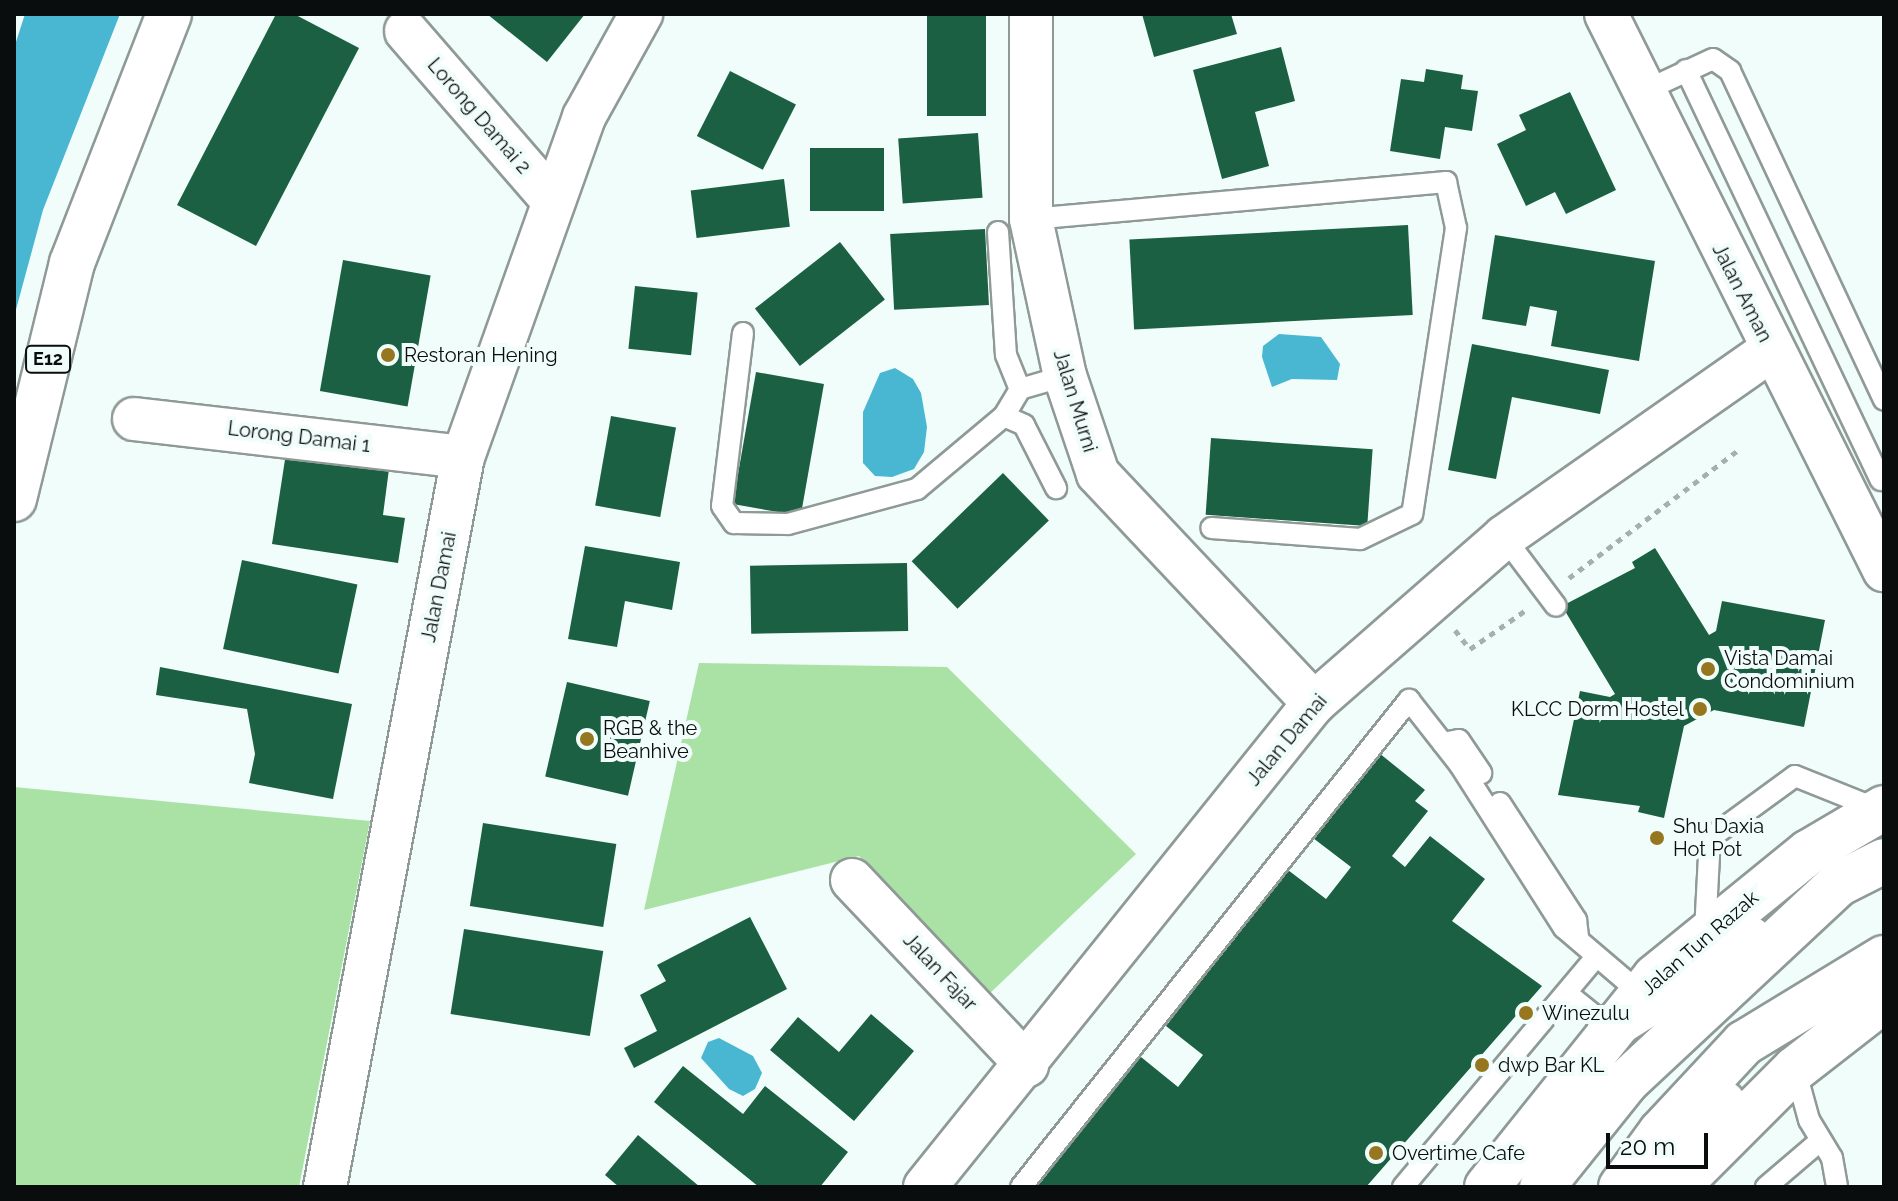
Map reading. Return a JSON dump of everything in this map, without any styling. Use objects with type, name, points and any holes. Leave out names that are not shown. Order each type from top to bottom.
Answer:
[{"type":"main road","name":"E12","points":[[14,499],[72,263],[169,14]]},
{"type":"main road","name":"Jalan Tun Razak","points":[[1487,1187],[1640,993],[1809,852],[1882,809]]},
{"type":"main road","points":[[1610,1028],[1838,884],[1884,861]]},
{"type":"main road","points":[[1542,1187],[1626,1082],[1838,884]]},
{"type":"main road","points":[[1621,1187],[1661,1132],[1744,1043],[1884,958]]},
{"type":"main road","points":[[1679,1187],[1795,1069],[1884,1000]]},
{"type":"main road","points":[[1662,1187],[1803,1005]]},
{"type":"street","name":"Jalan Damai","points":[[325,1187],[463,457],[584,117],[641,14]]},
{"type":"street","name":"Jalan Murni","points":[[1031,14],[1015,226],[1098,474],[1314,703]]},
{"type":"street","name":"Jalan Aman","points":[[1606,14],[1771,350],[1871,485],[1884,570]]},
{"type":"street","name":"Lorong Damai 2","points":[[406,31],[553,201]]},
{"type":"street","name":"Jalan Damai","points":[[925,1187],[1027,1065],[1314,703],[1504,537],[1771,350]]},
{"type":"street","name":"Lorong Damai 1","points":[[134,419],[463,457]]},
{"type":"street","name":"Jalan Fajar","points":[[852,880],[1027,1065]]},
{"type":"lane","points":[[1642,92],[1713,59],[1730,71],[1884,400]]},
{"type":"lane","points":[[1686,70],[1871,485]]},
{"type":"lane","points":[[1020,389],[1006,355],[1015,226],[1446,182],[1456,228],[1412,514],[1360,539],[1211,528]]},
{"type":"lane","points":[[743,333],[722,506],[734,523],[788,524],[917,489],[1004,416],[1020,389],[1065,376]]},
{"type":"lane","points":[[1004,416],[1024,425],[1056,488]]},
{"type":"lane","points":[[1504,537],[1552,600]]},
{"type":"lane","points":[[1021,1187],[1404,702],[1409,700],[1443,743],[1459,740],[1576,920],[1578,937],[1596,957],[1640,993]]},
{"type":"lane","points":[[1705,936],[1710,838],[1795,776],[1882,809]]},
{"type":"lane","points":[[1403,1187],[1569,995],[1596,957]]},
{"type":"lane","points":[[1569,995],[1610,1028]]},
{"type":"lane","points":[[1795,1069],[1821,1140],[1832,1158],[1837,1187]]},
{"type":"lane","points":[[1766,1187],[1821,1140]]},
{"type":"path","points":[[1552,600],[1738,450]]},
{"type":"green space","points":[[699,663],[947,667],[1136,854],[988,995],[859,856],[644,910]]},
{"type":"green space","points":[[14,787],[370,821],[299,1187],[14,1187]]},
{"type":"water","points":[[25,14],[120,14],[43,210],[14,317],[14,48]]},
{"type":"water","points":[[1279,334],[1321,337],[1340,364],[1337,380],[1292,379],[1272,387],[1262,357],[1263,346]]},
{"type":"water","points":[[895,368],[913,379],[921,393],[927,427],[924,452],[914,469],[892,477],[875,476],[863,463],[863,412],[880,373]]},
{"type":"water","points":[[719,1038],[753,1056],[762,1073],[755,1089],[743,1096],[729,1089],[701,1058],[708,1042]]},
{"type":"building","points":[[276,14],[294,14],[359,48],[256,246],[177,205]]},
{"type":"building","points":[[487,14],[585,14],[547,62]]},
{"type":"building","points":[[927,14],[986,14],[986,116],[927,116]]},
{"type":"building","points":[[1142,14],[1231,14],[1237,34],[1154,57]]},
{"type":"building","points":[[1281,47],[1295,101],[1255,112],[1269,166],[1222,179],[1193,70]]},
{"type":"building","points":[[1426,69],[1463,75],[1461,89],[1478,91],[1472,131],[1445,127],[1440,159],[1390,151],[1401,79],[1424,82]]},
{"type":"building","points":[[730,71],[796,105],[763,170],[697,136]]},
{"type":"building","points":[[1570,92],[1616,190],[1566,214],[1555,192],[1526,206],[1497,144],[1526,130],[1519,115]]},
{"type":"building","points":[[978,133],[983,198],[903,203],[898,139]]},
{"type":"building","points":[[810,148],[884,148],[884,211],[810,211]]},
{"type":"building","points":[[784,179],[790,227],[697,238],[691,190]]},
{"type":"building","points":[[1408,225],[1413,315],[1134,329],[1129,240]]},
{"type":"building","points":[[985,229],[989,305],[894,310],[890,234]]},
{"type":"building","points":[[1495,235],[1655,261],[1639,361],[1551,346],[1557,311],[1530,306],[1526,326],[1482,319]]},
{"type":"building","points":[[840,242],[885,300],[800,366],[755,308]]},
{"type":"building","points":[[343,260],[431,275],[408,406],[320,391]]},
{"type":"building","points":[[635,286],[698,293],[691,355],[628,349]]},
{"type":"building","points":[[1472,344],[1609,370],[1600,414],[1512,397],[1496,479],[1448,470]]},
{"type":"building","points":[[756,372],[824,384],[801,516],[733,504]]},
{"type":"building","points":[[611,416],[676,427],[660,517],[595,506]]},
{"type":"building","points":[[1211,438],[1373,449],[1367,526],[1206,515]]},
{"type":"building","points":[[286,453],[389,469],[383,515],[405,518],[398,563],[272,544]]},
{"type":"building","points":[[1003,473],[1049,520],[957,609],[912,561]]},
{"type":"building","points":[[585,546],[680,562],[672,610],[625,601],[617,647],[568,639]]},
{"type":"building","name":"Vista Damai Condominium","points":[[1655,548],[1709,635],[1716,631],[1722,601],[1825,620],[1804,727],[1714,710],[1684,726],[1664,818],[1638,812],[1640,806],[1558,795],[1580,691],[1610,697],[1615,694],[1562,606],[1635,568],[1632,562]]},
{"type":"building","points":[[242,560],[357,585],[339,674],[223,649]]},
{"type":"building","points":[[907,563],[908,631],[751,634],[750,566]]},
{"type":"building","points":[[160,667],[352,704],[333,799],[249,783],[255,754],[247,709],[156,695]]},
{"type":"building","points":[[567,682],[650,701],[628,796],[545,777]]},
{"type":"building","points":[[1379,753],[1425,790],[1415,801],[1428,811],[1392,856],[1405,867],[1430,836],[1485,879],[1452,921],[1542,986],[1366,1187],[1037,1187],[1141,1057],[1178,1087],[1203,1055],[1166,1026],[1288,870],[1326,899],[1351,867],[1313,838]]},
{"type":"building","points":[[483,823],[616,844],[603,927],[470,906]]},
{"type":"building","points":[[750,917],[787,989],[634,1068],[624,1048],[657,1031],[640,995],[666,981],[657,965]]},
{"type":"building","points":[[464,929],[603,951],[590,1036],[451,1014]]},
{"type":"building","points":[[871,1014],[914,1051],[854,1121],[770,1050],[798,1017],[839,1052]]},
{"type":"building","points":[[683,1066],[743,1114],[765,1086],[848,1152],[820,1187],[759,1187],[654,1102]]},
{"type":"building","points":[[638,1135],[700,1187],[619,1187],[605,1175]]},
{"type":"place","name":"Restoran Hening","points":[[388,355]]},
{"type":"place","name":"Vista Damai Condominium","points":[[1708,669]]},
{"type":"place","name":"KLCC Dorm Hostel","points":[[1700,709]]},
{"type":"place","name":"RGB & the Beanhive","points":[[587,739]]},
{"type":"place","name":"Shu Daxia Hot Pot","points":[[1657,838]]},
{"type":"place","name":"Winezulu","points":[[1526,1013]]},
{"type":"place","name":"dwp Bar KL","points":[[1482,1065]]},
{"type":"place","name":"Overtime Cafe","points":[[1376,1153]]}]
